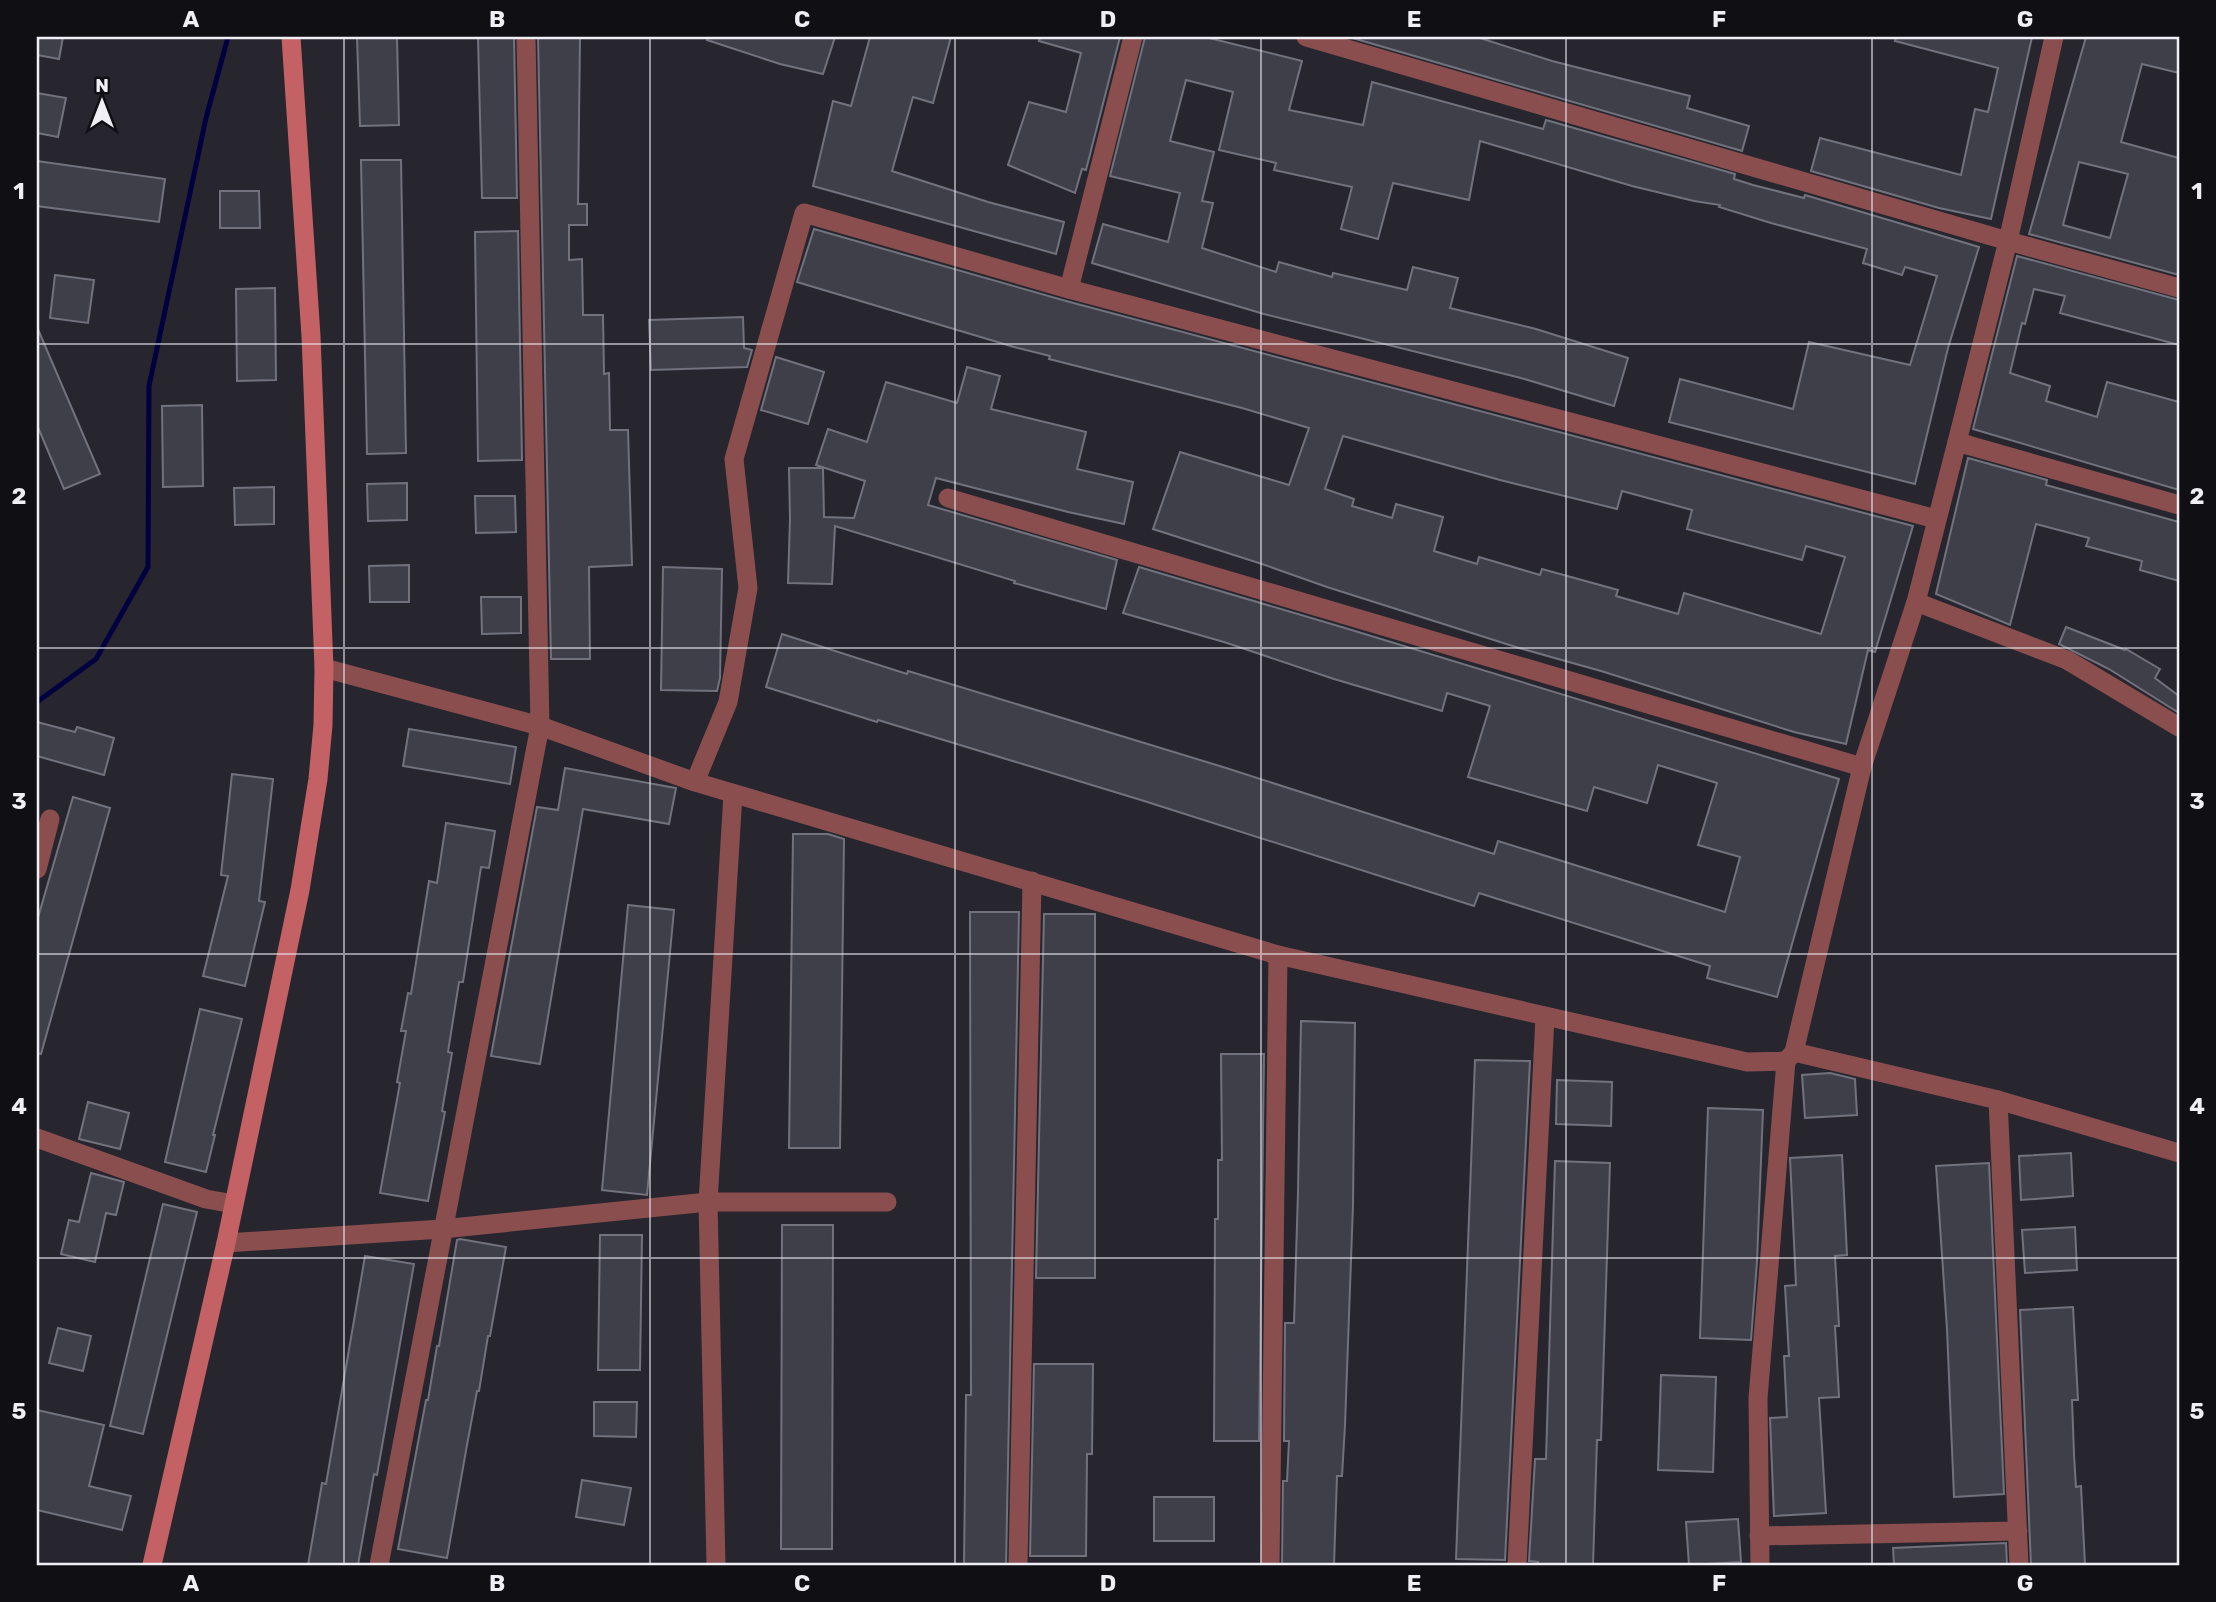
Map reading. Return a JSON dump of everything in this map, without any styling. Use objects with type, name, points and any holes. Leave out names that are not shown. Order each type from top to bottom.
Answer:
[{"type":"main road","points":[[152,1565],[226,1243],[300,890],[318,779],[324,668],[311,336],[291,37]]},
{"type":"street","points":[[379,1565],[540,726],[526,37]]},
{"type":"street","points":[[1069,289],[1133,37]]},
{"type":"street","points":[[1306,37],[2179,288]]},
{"type":"street","points":[[1760,1565],[1758,1398],[1790,1057],[1862,767],[1916,601],[2008,241],[2054,37]]},
{"type":"street","points":[[695,782],[728,702],[748,588],[734,459],[804,213],[1069,289],[1936,519]]},
{"type":"street","points":[[1957,442],[2179,505]]},
{"type":"street","points":[[948,498],[1862,767]]},
{"type":"street","points":[[1916,601],[2067,660],[2179,727]]},
{"type":"street","points":[[324,668],[540,726],[733,794],[1278,955],[1747,1062],[1790,1057],[1998,1100],[2179,1153]]},
{"type":"street","points":[[716,1565],[708,1202],[733,794]]},
{"type":"street","points":[[37,869],[50,819]]},
{"type":"street","points":[[1018,1565],[1032,881]]},
{"type":"street","points":[[1270,1565],[1278,955]]},
{"type":"street","points":[[1517,1565],[1545,1017]]},
{"type":"street","points":[[1998,1100],[2019,1565]]},
{"type":"street","points":[[37,1138],[206,1199],[234,1204]]},
{"type":"street","points":[[226,1243],[442,1229],[708,1202],[887,1202]]},
{"type":"street","points":[[1759,1536],[2018,1531]]},
{"type":"building","points":[[37,37],[63,37],[59,59],[37,55]]},
{"type":"building","points":[[357,37],[397,37],[399,125],[360,126]]},
{"type":"building","points":[[478,37],[514,37],[517,198],[482,198]]},
{"type":"building","points":[[538,37],[580,37],[578,204],[587,204],[587,225],[569,225],[569,260],[582,259],[583,315],[603,315],[604,374],[609,373],[610,430],[628,430],[632,565],[589,567],[590,659],[551,659]]},
{"type":"building","points":[[708,37],[835,37],[823,74],[780,64],[707,40]]},
{"type":"building","points":[[870,37],[951,37],[933,103],[913,97],[892,171],[988,202],[1064,222],[1056,254],[813,186],[833,101],[851,106]]},
{"type":"building","points":[[1040,37],[1120,37],[1086,170],[1082,169],[1075,193],[1008,165],[1029,102],[1066,112],[1081,53],[1039,41]]},
{"type":"building","points":[[1145,37],[1205,37],[1302,61],[1289,110],[1363,125],[1372,82],[1543,129],[1546,120],[1735,174],[1734,179],[1753,185],[1804,198],[1805,195],[1979,247],[1948,348],[1915,484],[1669,422],[1680,379],[1793,409],[1809,342],[1910,365],[1937,276],[1905,267],[1902,275],[1863,263],[1867,249],[1771,223],[1719,207],[1720,205],[1632,186],[1480,141],[1469,200],[1393,183],[1378,239],[1341,229],[1352,187],[1274,170],[1276,163],[1219,150],[1233,92],[1186,80],[1170,141],[1214,152],[1202,201],[1213,203],[1202,248],[1276,272],[1279,262],[1332,277],[1333,273],[1407,290],[1413,267],[1458,278],[1450,308],[1536,329],[1628,358],[1614,406],[1521,378],[1264,314],[1092,263],[1103,224],[1168,242],[1180,193],[1110,176]]},
{"type":"building","points":[[1349,37],[1477,37],[1552,61],[1690,96],[1687,108],[1749,126],[1742,151]]},
{"type":"building","points":[[1896,37],[2032,37],[1991,219],[1939,208],[1811,171],[1820,138],[1961,175],[1975,109],[1988,112],[1998,68],[1895,41]]},
{"type":"building","points":[[2086,37],[2179,37],[2179,73],[2142,64],[2121,142],[2179,158],[2179,275],[2029,234]],"holes":[[[2079,162],[2128,174],[2110,238],[2063,225]]]},
{"type":"building","points":[[37,93],[66,98],[58,137],[37,133]]},
{"type":"building","points":[[361,160],[401,160],[406,453],[367,454]]},
{"type":"building","points":[[37,161],[165,179],[159,222],[37,206]]},
{"type":"building","points":[[220,191],[259,191],[260,228],[220,228]]},
{"type":"building","points":[[814,229],[1066,301],[1913,526],[1875,652],[1868,650],[1846,744],[1794,732],[1519,648],[1153,529],[1180,452],[1289,485],[1309,428],[1242,408],[1049,359],[1050,356],[797,282]],"holes":[[[1343,436],[1617,509],[1622,491],[1692,510],[1687,529],[1802,560],[1806,546],[1845,557],[1821,634],[1684,593],[1678,614],[1616,596],[1618,590],[1542,569],[1540,575],[1479,557],[1477,564],[1434,551],[1443,517],[1396,504],[1392,518],[1352,506],[1354,499],[1325,489]]]},
{"type":"building","points":[[518,231],[522,460],[478,461],[475,232]]},
{"type":"building","points":[[2017,256],[2179,300],[2179,345],[2060,313],[2065,296],[2034,289],[2025,324],[2022,323],[2010,373],[2050,386],[2046,401],[2097,417],[2107,382],[2179,402],[2179,490],[1973,429]]},
{"type":"building","points":[[55,275],[94,280],[88,323],[50,318]]},
{"type":"building","points":[[275,288],[276,380],[237,381],[236,289]]},
{"type":"building","points":[[743,317],[744,348],[752,350],[747,367],[651,370],[649,320]]},
{"type":"building","points":[[37,327],[100,474],[64,489],[37,425]]},
{"type":"building","points":[[776,357],[824,372],[808,424],[761,410]]},
{"type":"building","points":[[967,367],[1000,376],[991,409],[1086,432],[1077,469],[1133,482],[1124,524],[936,478],[928,505],[1117,560],[1106,609],[835,526],[832,584],[788,583],[789,468],[823,468],[824,517],[854,518],[865,481],[816,465],[828,429],[867,442],[886,382],[957,403]]},
{"type":"building","points":[[202,405],[203,486],[163,487],[162,406]]},
{"type":"building","points":[[1968,458],[2047,480],[2046,485],[2179,522],[2179,581],[2140,570],[2142,561],[2086,546],[2089,538],[2036,524],[2010,625],[1936,594]]},
{"type":"building","points":[[407,483],[407,520],[368,521],[367,484]]},
{"type":"building","points":[[274,487],[274,524],[235,525],[234,488]]},
{"type":"building","points":[[475,496],[515,496],[516,532],[476,533]]},
{"type":"building","points":[[409,565],[409,602],[370,602],[369,566]]},
{"type":"building","points":[[663,567],[722,569],[720,678],[717,691],[661,690]]},
{"type":"building","points":[[1139,567],[1839,779],[1777,997],[1707,978],[1710,966],[1479,893],[1474,906],[1141,800],[766,687],[782,634],[907,674],[908,671],[1223,767],[1494,854],[1498,841],[1725,912],[1740,857],[1698,845],[1717,783],[1658,765],[1647,803],[1594,787],[1587,811],[1468,777],[1490,706],[1447,693],[1442,711],[1123,613]]},
{"type":"building","points":[[481,597],[521,597],[521,633],[482,634]]},
{"type":"building","points":[[2066,627],[2126,649],[2160,669],[2155,678],[2179,696],[2179,713],[2109,669],[2059,644]]},
{"type":"building","points":[[37,722],[75,732],[77,727],[114,738],[104,775],[37,756]]},
{"type":"building","points":[[409,729],[516,747],[510,784],[403,766]]},
{"type":"building","points":[[565,768],[676,788],[669,824],[583,809],[540,1064],[491,1056],[537,807],[558,810]]},
{"type":"building","points":[[232,774],[273,779],[259,901],[265,902],[245,986],[203,976],[228,876],[221,875]]},
{"type":"building","points":[[73,797],[110,808],[41,1054],[37,1053],[37,921]]},
{"type":"building","points":[[446,823],[495,831],[489,868],[481,867],[463,982],[459,982],[448,1052],[452,1053],[442,1111],[445,1112],[428,1201],[380,1193],[400,1083],[397,1082],[406,1031],[401,1031],[408,993],[411,994],[429,881],[437,883]]},
{"type":"building","points":[[793,834],[828,834],[844,839],[840,1148],[789,1148]]},
{"type":"building","points":[[628,905],[674,910],[647,1195],[602,1190]]},
{"type":"building","points":[[970,912],[1019,912],[1006,1565],[964,1565],[966,1395],[971,1395]]},
{"type":"building","points":[[1044,914],[1095,914],[1095,1278],[1036,1278]]},
{"type":"building","points":[[200,1009],[242,1019],[206,1172],[165,1162]]},
{"type":"building","points":[[1301,1021],[1355,1023],[1353,1205],[1345,1425],[1342,1476],[1337,1476],[1334,1565],[1282,1565],[1283,1481],[1287,1481],[1289,1441],[1284,1441],[1285,1323],[1294,1323]]},
{"type":"building","points":[[1221,1054],[1264,1054],[1259,1441],[1214,1441],[1215,1219],[1218,1219],[1218,1160],[1222,1160]]},
{"type":"building","points":[[1475,1060],[1530,1061],[1505,1560],[1456,1559]]},
{"type":"building","points":[[1830,1073],[1855,1079],[1857,1115],[1805,1118],[1802,1075]]},
{"type":"building","points":[[1557,1080],[1612,1082],[1611,1126],[1556,1124]]},
{"type":"building","points":[[88,1102],[129,1113],[120,1149],[79,1139]]},
{"type":"building","points":[[1708,1108],[1763,1110],[1751,1340],[1700,1338]]},
{"type":"building","points":[[2071,1153],[2073,1196],[2021,1200],[2019,1156]]},
{"type":"building","points":[[1842,1155],[1847,1255],[1835,1256],[1839,1397],[1819,1398],[1826,1513],[1774,1516],[1770,1418],[1787,1417],[1784,1356],[1789,1356],[1785,1286],[1796,1285],[1790,1158]]},
{"type":"building","points":[[1555,1161],[1610,1163],[1601,1440],[1597,1440],[1593,1565],[1538,1565],[1538,1562],[1529,1561],[1535,1459],[1546,1459]]},
{"type":"building","points":[[1989,1163],[2004,1494],[1954,1497],[1947,1329],[1936,1166]]},
{"type":"building","points":[[91,1173],[124,1182],[116,1215],[106,1213],[95,1262],[61,1254],[69,1220],[79,1222]]},
{"type":"building","points":[[163,1204],[197,1212],[143,1434],[110,1426]]},
{"type":"building","points":[[782,1225],[833,1225],[832,1549],[781,1549]]},
{"type":"building","points":[[2075,1227],[2077,1270],[2025,1273],[2022,1230]]},
{"type":"building","points":[[600,1235],[642,1235],[640,1370],[598,1370]]},
{"type":"building","points":[[457,1240],[506,1247],[447,1558],[398,1549],[439,1346]]},
{"type":"building","points":[[365,1256],[414,1264],[377,1475],[374,1474],[358,1565],[308,1565],[322,1483],[326,1484]]},
{"type":"building","points":[[2073,1307],[2078,1400],[2072,1400],[2074,1454],[2076,1487],[2081,1486],[2085,1565],[2031,1565],[2020,1310]]},
{"type":"building","points":[[58,1328],[91,1336],[83,1371],[49,1363]]},
{"type":"building","points":[[1034,1364],[1093,1364],[1092,1454],[1087,1454],[1086,1556],[1030,1556]]},
{"type":"building","points":[[1661,1375],[1716,1377],[1713,1472],[1658,1470]]},
{"type":"building","points":[[594,1402],[637,1402],[636,1437],[594,1436]]},
{"type":"building","points":[[37,1410],[104,1425],[89,1486],[131,1496],[122,1530],[37,1510]]},
{"type":"building","points":[[582,1480],[631,1488],[624,1525],[576,1517]]},
{"type":"building","points":[[1154,1497],[1214,1497],[1214,1541],[1154,1541]]},
{"type":"building","points":[[1738,1519],[1741,1562],[1689,1565],[1686,1522]]},
{"type":"building","points":[[2006,1543],[2007,1565],[1894,1565],[1893,1548]]},
{"type":"waterway","points":[[37,702],[96,659],[148,567],[149,386],[206,118],[228,37]]}]
